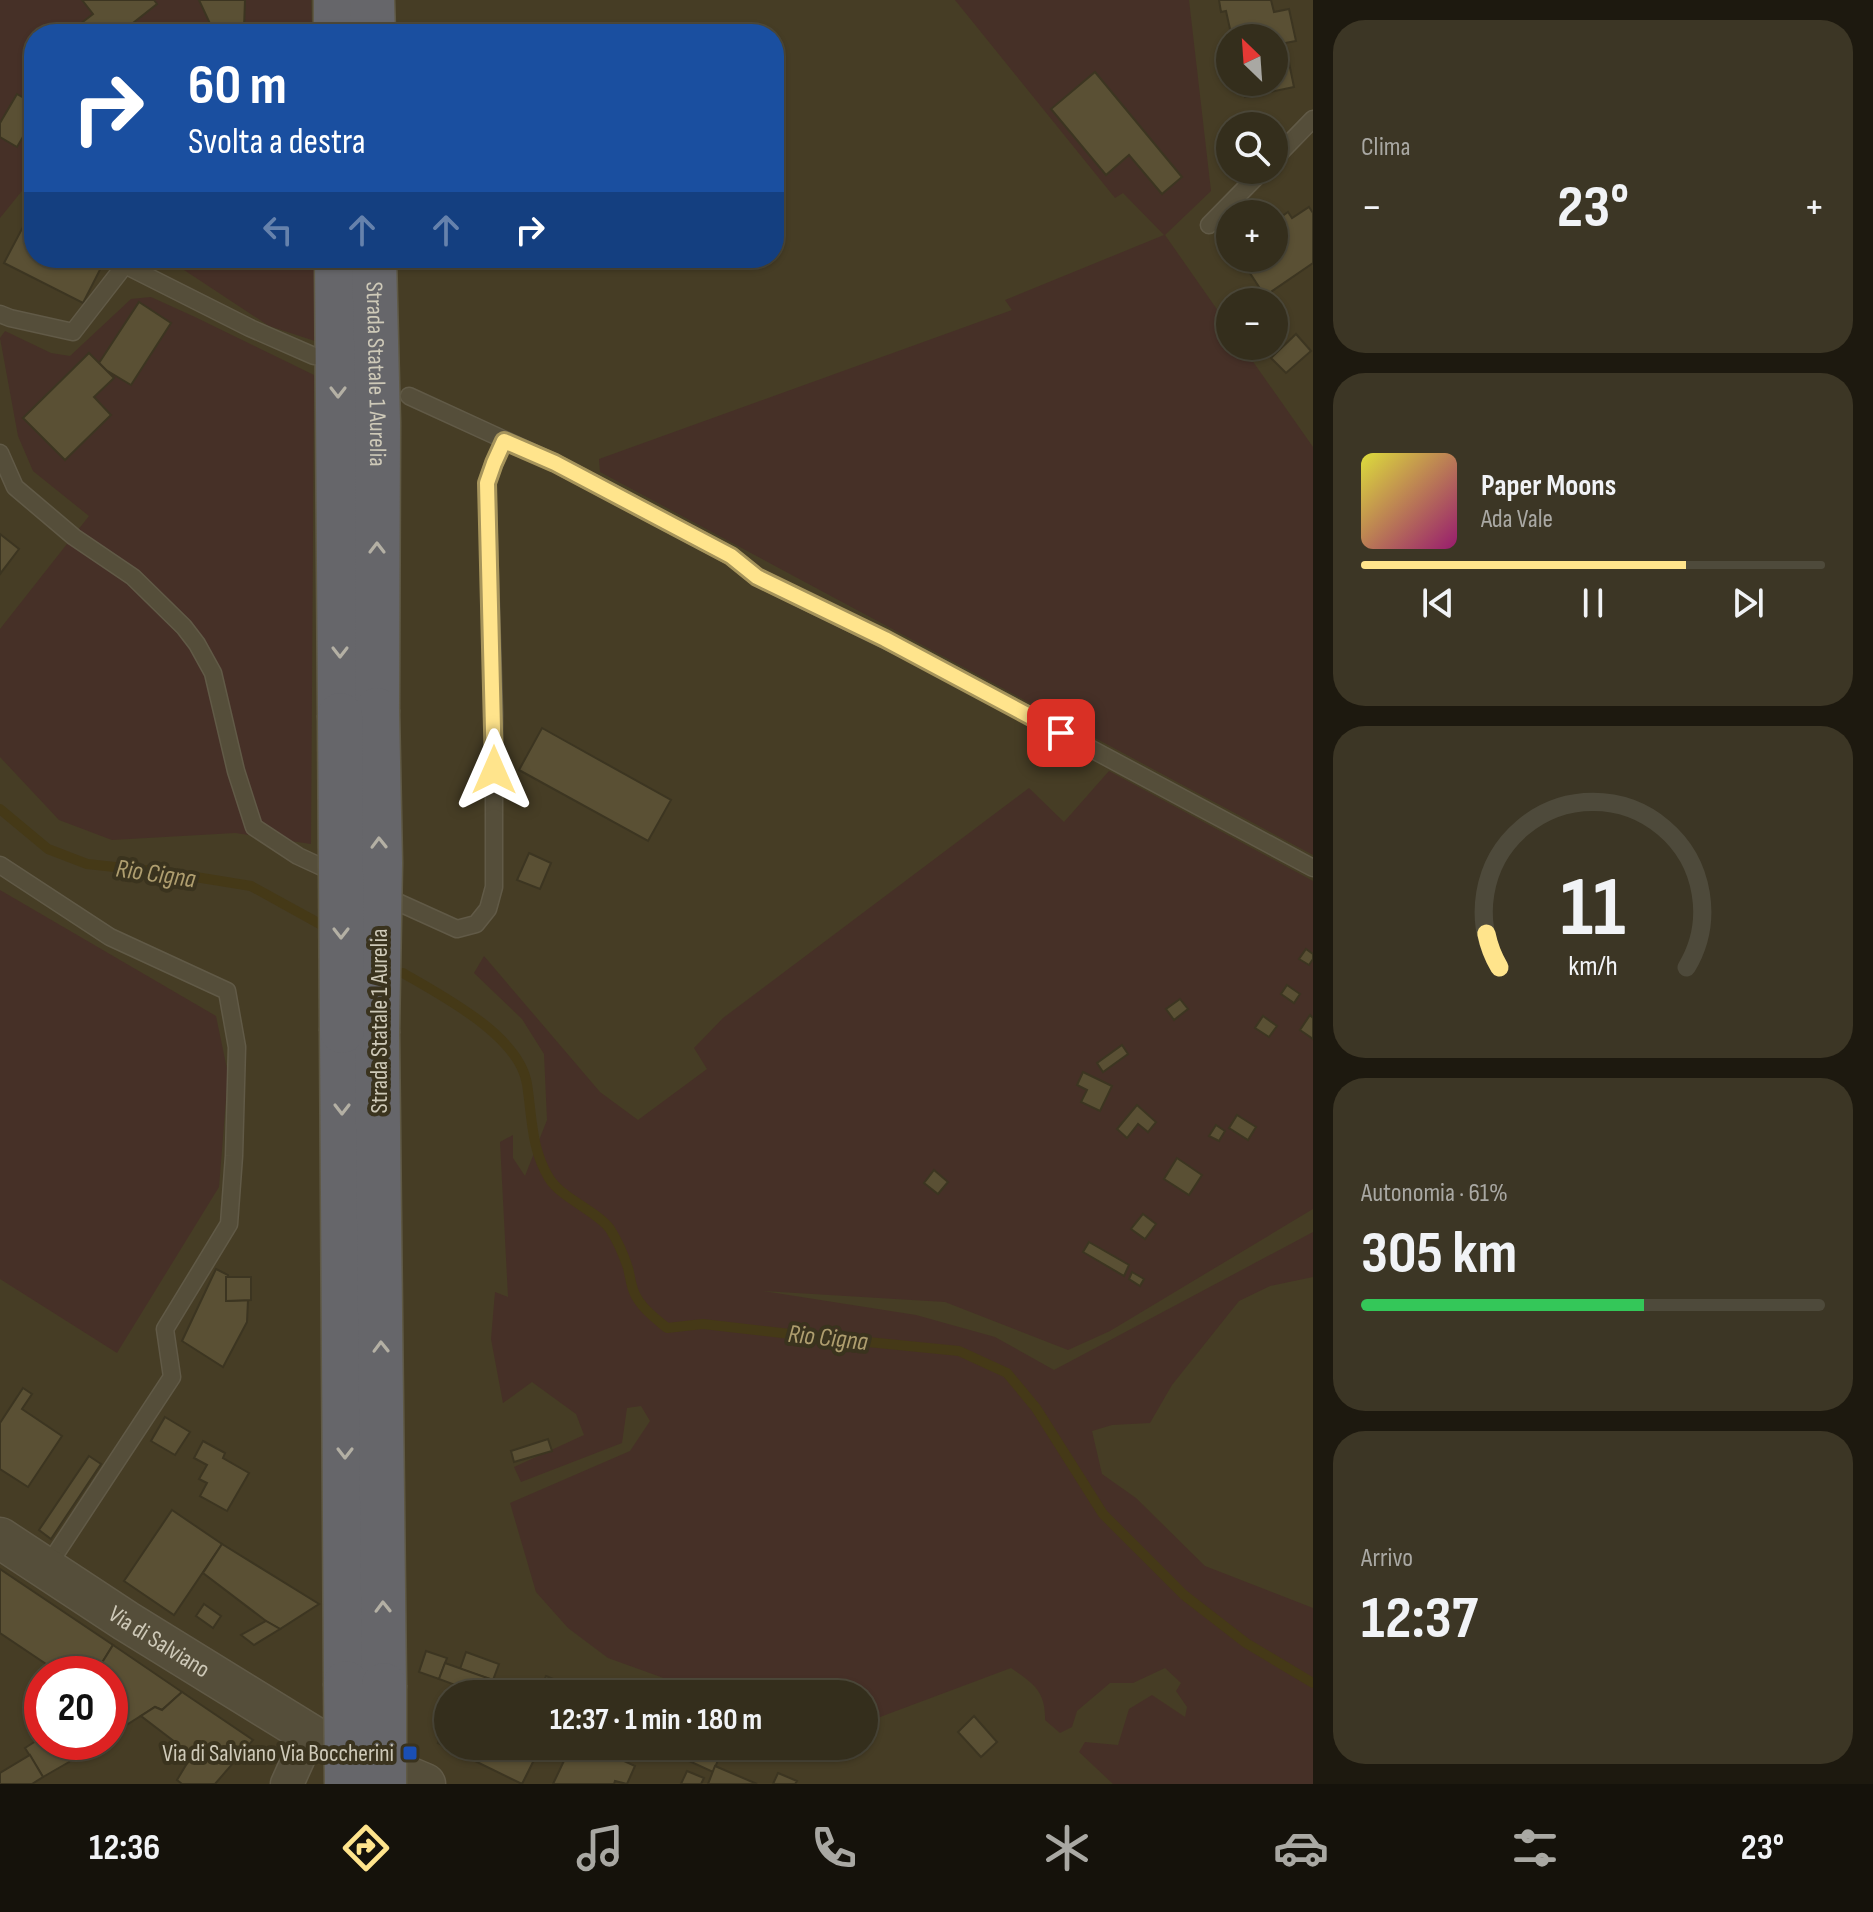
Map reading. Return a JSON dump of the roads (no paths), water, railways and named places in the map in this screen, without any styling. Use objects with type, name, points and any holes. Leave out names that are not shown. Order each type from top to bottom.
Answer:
[{"type":"highway","points":[[336,0],[336,24]]},
{"type":"highway","points":[[372,0],[373,24]]},
{"type":"highway","name":"Strada Statale 1 Aurelia","points":[[337,268],[358,712],[365,1684],[347,1784]]},
{"type":"highway","name":"Strada Statale 1 Aurelia","points":[[358,712],[378,423],[374,268]]},
{"type":"highway","name":"Strada Statale 1 Aurelia","points":[[365,1684],[405,1781]]},
{"type":"street","name":"Via di Salviano","points":[[0,1538],[314,1738]]},
{"type":"street","points":[[287,1784],[314,1738]]},
{"type":"lane","points":[[1288,145],[1313,119]]},
{"type":"lane","points":[[1209,225],[1249,184]]},
{"type":"lane","points":[[0,314],[73,332],[123,268]]},
{"type":"lane","points":[[131,268],[250,328],[314,356]]},
{"type":"lane","points":[[409,396],[555,463],[731,556],[757,577],[922,658],[1313,868]]},
{"type":"lane","points":[[0,453],[15,487],[74,537],[133,577],[197,644],[213,673],[236,771],[254,827],[298,856],[457,929],[476,924],[488,909],[494,887],[494,712],[487,483],[504,441]]},
{"type":"lane","points":[[0,865],[110,937],[227,991],[237,1047],[229,1224],[165,1329],[172,1377],[46,1569]]},
{"type":"waterway","name":"Rio Cigna","points":[[0,809],[48,849],[87,864],[251,886],[320,924]]},
{"type":"waterway","name":"Rio Cigna","points":[[403,973],[477,1019],[510,1049],[521,1066],[527,1084],[535,1144],[549,1178],[562,1192],[610,1229],[637,1297],[648,1312],[667,1328],[703,1324],[959,1351],[1007,1373],[1036,1408],[1103,1514],[1184,1595],[1246,1643],[1313,1683]]},
{"type":"place","name":"Via di Salviano Via Boccherini","points":[[410,1753]]}]
